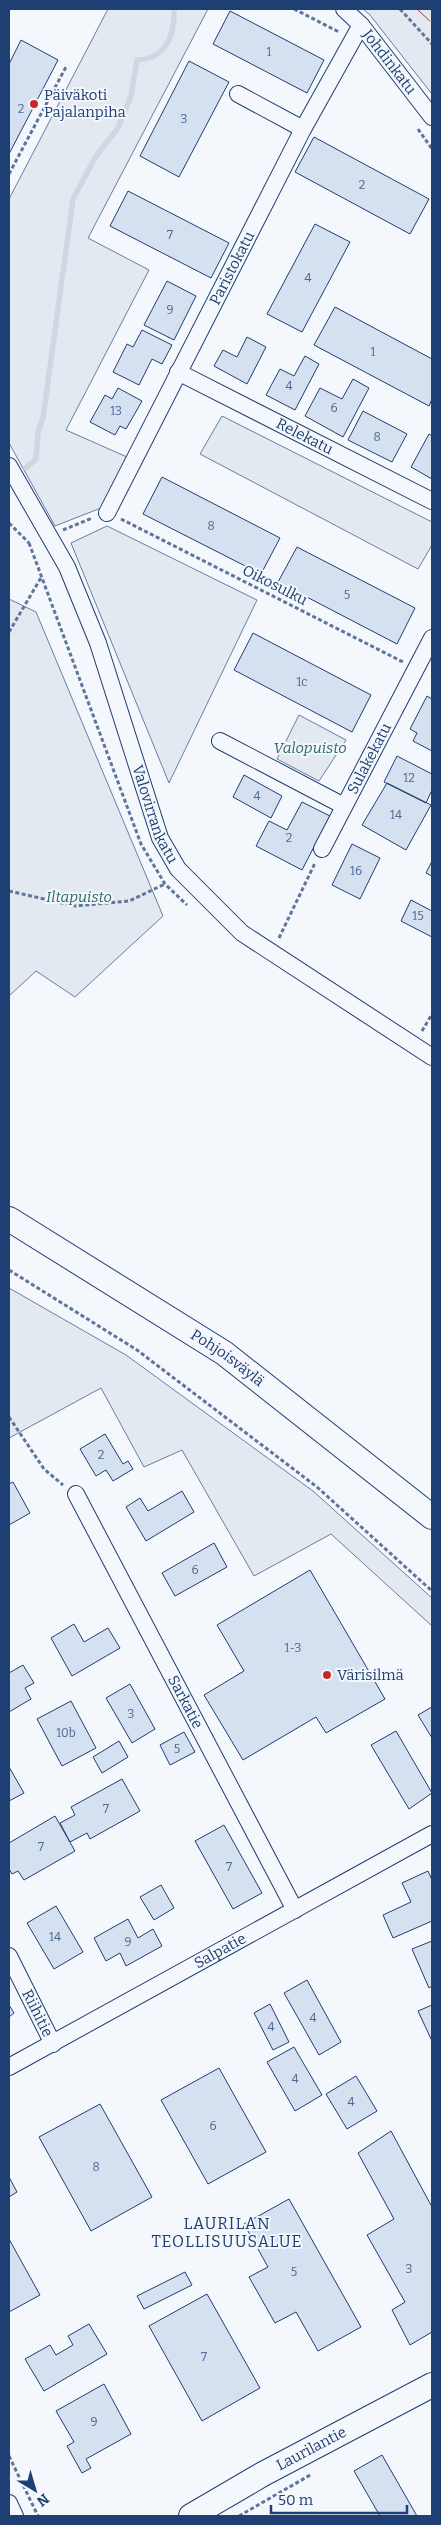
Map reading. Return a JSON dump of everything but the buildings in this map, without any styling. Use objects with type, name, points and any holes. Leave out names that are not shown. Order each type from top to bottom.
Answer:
[{"type":"main road","name":"Pohjoisväylä","points":[[9,1219],[224,1353],[432,1517]]},
{"type":"main road","name":"Laurilantie","points":[[191,2516],[263,2474],[432,2385]]},
{"type":"street","name":"Johdinkatu","points":[[344,9],[357,32],[432,117]]},
{"type":"street","name":"Paristokatu","points":[[107,512],[302,129],[357,32]]},
{"type":"street","points":[[238,94],[302,129]]},
{"type":"street","name":"Relekatu","points":[[178,372],[432,501]]},
{"type":"street","name":"Valovirrankatu","points":[[9,466],[67,567],[98,643],[160,838],[178,869],[242,933],[432,1057]]},
{"type":"street","name":"Sulakekatu","points":[[322,849],[432,638]]},
{"type":"street","points":[[220,740],[344,806]]},
{"type":"street","name":"Sarkatie","points":[[76,1494],[295,1910]]},
{"type":"street","name":"Salpatie","points":[[9,2067],[432,1834]]},
{"type":"street","name":"Riihitie","points":[[9,1956],[53,2044]]},
{"type":"street","points":[[9,2502],[15,2516]]},
{"type":"path","points":[[294,9],[357,32]]},
{"type":"path","points":[[400,9],[432,44]]},
{"type":"path","points":[[9,174],[67,65]]},
{"type":"path","points":[[415,125],[432,149]]},
{"type":"path","points":[[48,536],[107,512]]},
{"type":"path","name":"Oikosulku","points":[[107,512],[416,669]]},
{"type":"path","points":[[29,544],[141,844],[165,884],[192,909]]},
{"type":"path","points":[[9,632],[42,576]]},
{"type":"path","points":[[272,953],[322,849]]},
{"type":"path","points":[[9,891],[75,906],[129,901],[165,884]]},
{"type":"path","points":[[9,1270],[145,1356],[317,1487],[432,1591]]},
{"type":"path","points":[[9,1416],[44,1469],[76,1494]]},
{"type":"path","points":[[9,2456],[38,2516]]},
{"type":"green space","points":[[108,9],[208,9],[88,238],[149,270],[66,430],[127,457],[101,508],[55,526],[9,443],[9,199]]},
{"type":"green space","points":[[363,9],[432,9],[432,94],[370,15]]},
{"type":"green space","points":[[222,416],[432,522],[432,545],[418,569],[200,454]]},
{"type":"green space","points":[[107,526],[257,600],[169,783],[71,543]]},
{"type":"green space","name":"Iltapuisto","points":[[9,599],[36,612],[163,916],[75,997],[36,971],[9,996]]},
{"type":"green space","name":"Valopuisto","points":[[299,715],[346,740],[319,781],[277,759]]},
{"type":"green space","points":[[9,1288],[126,1355],[313,1491],[432,1598],[432,1626],[331,1534],[254,1576],[182,1450],[144,1467],[101,1388],[9,1438]]},
{"type":"waterway","points":[[26,468],[36,459],[38,432],[43,418],[73,199],[96,156],[118,128],[131,96],[137,60],[147,59],[155,55],[167,44],[173,28],[174,9]]},
{"type":"power","points":[[417,9],[432,23]]},
{"type":"place","name":"Päiväkoti Pajalanpiha","points":[[34,104]]},
{"type":"place","name":"Värisilmä","points":[[327,1675]]},
{"type":"district","name":"LAURILAN TEOLLISUUSALUE","points":[[227,2232]]}]
